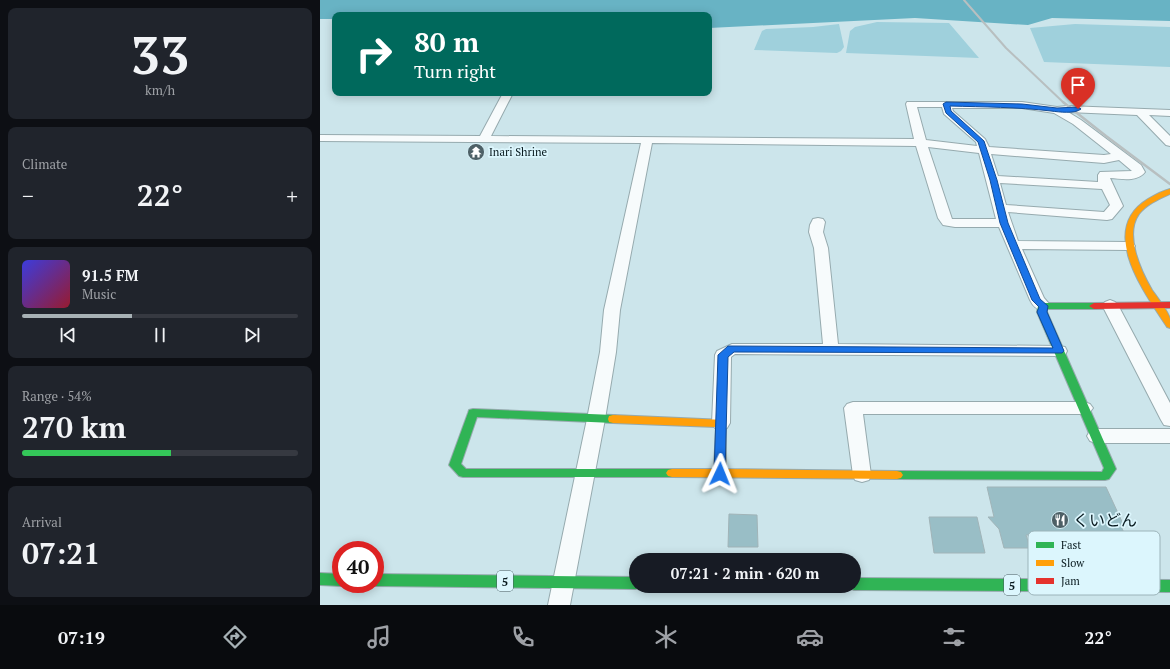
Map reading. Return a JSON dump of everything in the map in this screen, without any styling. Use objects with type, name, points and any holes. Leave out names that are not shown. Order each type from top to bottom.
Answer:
[{"type":"street","points":[[484,139],[506,96]]},
{"type":"street","points":[[1004,223],[948,222],[945,218],[921,143],[911,104],[1022,106],[1057,110],[1067,109],[1170,113]]},
{"type":"street","points":[[946,104],[948,112],[981,141],[1004,223],[1036,300],[1043,306],[1170,305]]},
{"type":"street","points":[[1000,208],[1108,216],[1117,206],[1106,186],[1104,175],[1132,175],[1138,172],[1137,168],[1077,122],[1057,110]]},
{"type":"street","points":[[1140,112],[1170,143]]},
{"type":"street","points":[[320,138],[647,142],[921,143],[984,150],[1104,159],[1120,156]]},
{"type":"street","points":[[558,605],[596,419],[608,352],[612,310],[647,142]]},
{"type":"street","points":[[993,180],[1106,186]]},
{"type":"street","points":[[1170,191],[1149,201],[1137,212],[1129,228],[1128,246],[1136,268],[1170,325]]},
{"type":"street","points":[[818,222],[816,227],[817,240],[821,248],[831,349]]},
{"type":"street","points":[[1013,246],[1128,246]]},
{"type":"street","points":[[1110,305],[1170,420]]},
{"type":"street","points":[[721,423],[473,413],[455,465],[463,473],[586,472],[1105,476],[1110,469],[1042,312],[1043,306]]},
{"type":"street","points":[[720,474],[723,355],[732,349],[1059,351]]},
{"type":"street","points":[[862,475],[853,408],[1084,408]]},
{"type":"street","points":[[1096,436],[1170,436]]},
{"type":"street","points":[[320,580],[332,580]]},
{"type":"street","name":"5","points":[[384,580],[629,583]]},
{"type":"street","name":"5","points":[[861,584],[1028,585]]},
{"type":"street","name":"5","points":[[1160,586],[1170,586]]},
{"type":"shaded area","points":[[320,0],[1170,0],[1170,21],[1052,18],[1028,25],[915,18],[712,28],[712,12],[332,12],[332,19],[320,19]]},
{"type":"shaded area","points":[[877,22],[949,23],[979,58],[846,53],[850,31],[855,27]]},
{"type":"shaded area","points":[[839,24],[844,47],[837,53],[754,50],[762,31],[766,29],[813,27]]},
{"type":"shaded area","points":[[1075,24],[1170,27],[1170,67],[1044,62],[1030,28]]},
{"type":"building","points":[[987,487],[1106,487],[1124,526],[1121,526],[1123,531],[1028,531],[1028,535],[1026,535],[1028,548],[1004,548],[999,529],[988,517],[994,517]]},
{"type":"building","points":[[729,514],[757,515],[758,547],[728,547]]},
{"type":"building","points":[[929,517],[977,517],[985,553],[934,553]]},
{"type":"railway","points":[[964,0],[1006,48],[1064,103]]},
{"type":"railway","points":[[1063,102],[1170,184]]},
{"type":"traffic: fast","points":[[897,475],[1105,476],[1110,469],[1042,312],[1043,306],[1094,306]]},
{"type":"traffic: fast","points":[[613,419],[473,413],[455,465],[463,473],[672,473]]},
{"type":"traffic: fast","points":[[320,579],[332,580]]},
{"type":"traffic: fast","points":[[384,580],[629,583]]},
{"type":"traffic: fast","points":[[861,584],[1028,585]]},
{"type":"traffic: fast","points":[[1160,586],[1170,586]]},
{"type":"traffic: slow","points":[[1170,191],[1144,205],[1133,218],[1129,231],[1133,259],[1139,274],[1170,325]]},
{"type":"traffic: slow","points":[[613,419],[721,423],[720,474]]},
{"type":"traffic: slow","points":[[672,473],[897,475]]},
{"type":"traffic: jam","points":[[1094,306],[1170,305]]},
{"type":"place","name":"Inari Shrine","points":[[476,152]]},
{"type":"place","name":"くいどん","points":[[1060,520]]},
{"type":"route","points":[[720,474],[723,355],[732,349],[1059,351],[1042,312],[1043,306],[1036,300],[1004,223],[981,141],[948,112],[946,104],[1022,106],[1057,110],[1078,109]]}]
